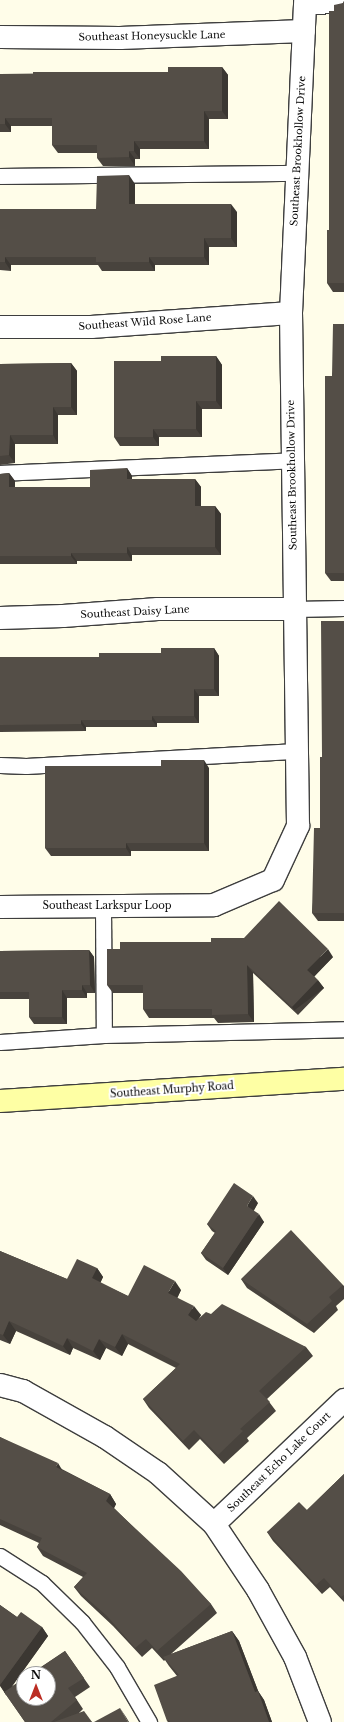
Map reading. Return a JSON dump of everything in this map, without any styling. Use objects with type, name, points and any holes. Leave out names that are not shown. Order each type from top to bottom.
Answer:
[{"type":"main road","name":"Southeast Murphy Road","points":[[0,1101],[344,1079]]},
{"type":"street","name":"Southeast Brookhollow Drive","points":[[214,905],[273,880],[298,826],[291,313],[304,3]]},
{"type":"street","name":"Southeast Honeysuckle Lane","points":[[0,37],[120,38],[304,31]]},
{"type":"street","name":"Southeast Wild Rose Lane","points":[[0,327],[91,327],[291,313]]},
{"type":"street","name":"Southeast Daisy Lane","points":[[0,618],[63,616],[158,608],[294,609]]},
{"type":"street","name":"Southeast Larkspur Loop","points":[[0,907],[214,905]]},
{"type":"street","points":[[0,1385],[23,1391],[105,1437],[158,1474],[214,1524],[258,1590],[295,1657],[320,1722]]},
{"type":"street","name":"Southeast Echo Lake Court","points":[[214,1524],[344,1400]]},
{"type":"lane","points":[[304,3],[344,5]]},
{"type":"lane","points":[[0,176],[297,173]]},
{"type":"lane","points":[[0,473],[292,460]]},
{"type":"lane","points":[[294,609],[344,608]]},
{"type":"lane","points":[[0,765],[26,766],[297,751]]},
{"type":"lane","points":[[103,906],[104,1035]]},
{"type":"lane","points":[[0,1042],[104,1035],[344,1029]]},
{"type":"lane","points":[[0,1556],[42,1584],[82,1622],[117,1667],[149,1722]]},
{"type":"building","points":[[344,1],[344,283],[327,283],[327,230],[329,230],[329,11],[334,11],[334,5],[343,3]]},
{"type":"building","points":[[168,67],[222,67],[222,111],[204,111],[204,141],[134,141],[134,151],[129,151],[129,157],[97,158],[97,145],[52,145],[52,118],[5,118],[5,124],[0,124],[0,74],[33,74],[33,72],[168,72]]},
{"type":"building","points":[[129,175],[129,204],[231,204],[231,238],[204,238],[204,257],[149,257],[149,262],[96,262],[96,257],[5,257],[5,262],[0,262],[0,209],[96,209],[97,176]]},
{"type":"building","points":[[333,324],[344,324],[344,573],[325,573],[325,376],[332,376]]},
{"type":"building","points":[[161,356],[216,356],[216,401],[196,401],[196,429],[153,429],[153,437],[114,437],[114,361],[161,361]]},
{"type":"building","points":[[71,363],[71,407],[53,407],[53,435],[10,435],[9,455],[0,456],[0,364]]},
{"type":"building","points":[[127,468],[127,479],[195,479],[195,506],[215,506],[215,547],[127,547],[127,553],[71,553],[71,556],[0,556],[0,474],[9,473],[9,487],[90,487],[90,470]]},
{"type":"building","points":[[321,621],[344,621],[344,913],[312,913],[314,828],[320,828],[320,757],[322,757]]},
{"type":"building","points":[[161,648],[214,648],[214,689],[194,689],[194,716],[152,716],[152,720],[81,720],[81,724],[0,725],[0,657],[99,657],[99,653],[161,653]]},
{"type":"building","points":[[161,760],[204,760],[204,843],[126,843],[126,848],[45,848],[45,766],[161,766]]},
{"type":"building","points":[[279,901],[328,949],[307,970],[318,980],[292,1007],[247,965],[248,1014],[212,1015],[212,1009],[143,1009],[143,985],[107,985],[107,949],[120,949],[120,942],[211,942],[211,938],[244,938]]},
{"type":"building","points":[[89,950],[90,985],[82,985],[82,990],[62,990],[62,1017],[29,1017],[29,992],[0,992],[0,951]]},
{"type":"building","points":[[234,1183],[253,1196],[247,1206],[259,1214],[223,1268],[201,1253],[216,1231],[207,1224]]},
{"type":"building","points":[[291,1230],[343,1285],[329,1297],[332,1301],[307,1324],[241,1279]]},
{"type":"building","points":[[0,1251],[67,1279],[77,1259],[97,1268],[92,1278],[128,1296],[144,1265],[175,1281],[168,1293],[194,1306],[188,1315],[196,1321],[206,1312],[211,1314],[222,1304],[306,1347],[259,1391],[270,1402],[240,1429],[243,1431],[218,1455],[194,1430],[183,1441],[143,1399],[180,1364],[122,1334],[115,1347],[99,1339],[93,1351],[67,1338],[63,1346],[9,1321],[3,1335],[0,1334]]},
{"type":"building","points":[[0,1437],[58,1463],[56,1467],[110,1494],[106,1501],[181,1571],[211,1604],[157,1651],[146,1639],[135,1648],[107,1616],[74,1587],[87,1573],[37,1547],[42,1538],[0,1519]]},
{"type":"building","points":[[344,1474],[344,1595],[341,1597],[324,1578],[316,1585],[267,1532],[299,1502],[307,1510]]},
{"type":"building","points":[[0,1605],[17,1617],[21,1612],[42,1627],[0,1685]]},
{"type":"building","points":[[232,1631],[255,1692],[258,1691],[269,1722],[167,1721],[154,1685],[179,1675],[163,1657]]},
{"type":"building","points":[[65,1651],[84,1678],[68,1688],[77,1700],[51,1722],[25,1722],[4,1692],[16,1684],[16,1706],[56,1706],[56,1666],[43,1666]]},
{"type":"building","points":[[120,1708],[128,1722],[94,1722]]},
{"type":"building","points":[[84,1711],[92,1722],[54,1722]]}]
